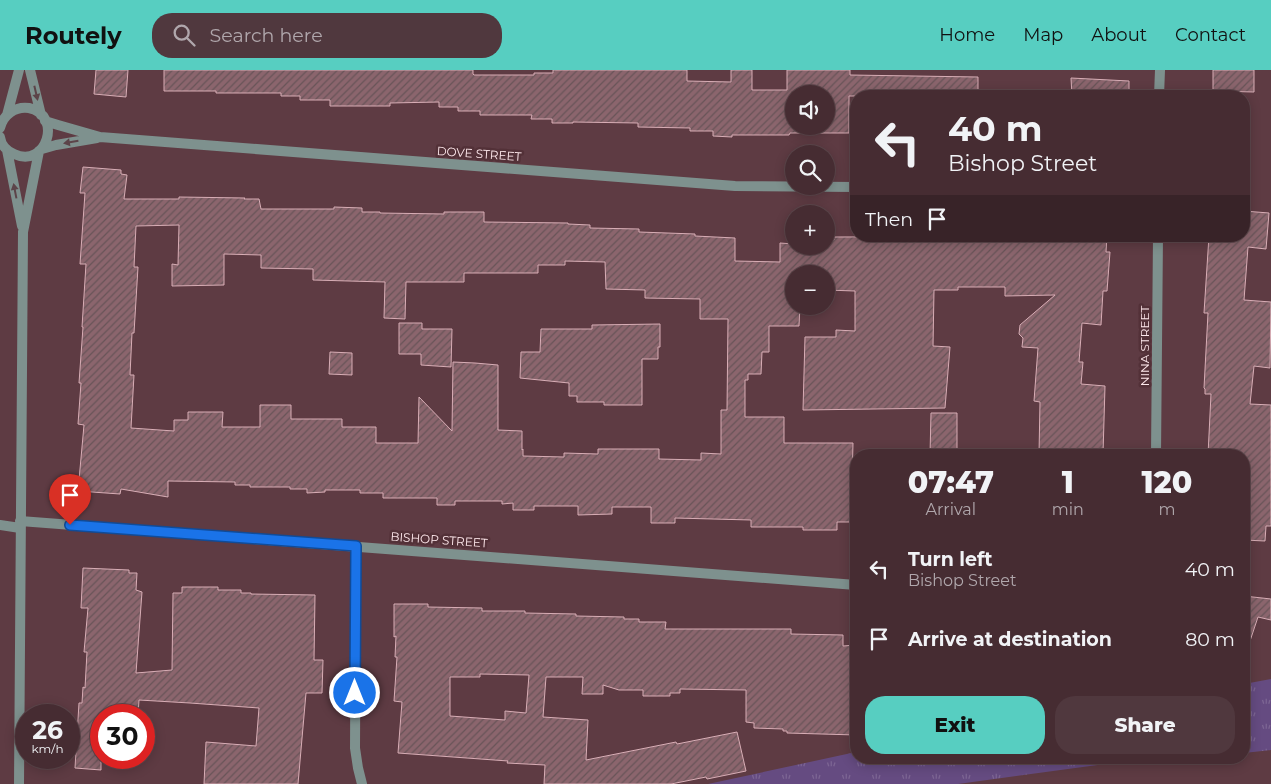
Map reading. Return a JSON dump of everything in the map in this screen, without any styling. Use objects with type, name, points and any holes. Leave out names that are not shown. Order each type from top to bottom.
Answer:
[{"type":"street","points":[[3,120],[19,70]]},
{"type":"street","points":[[19,784],[23,232],[41,150],[48,134],[48,125],[43,118],[30,70]]},
{"type":"street","points":[[1159,90],[1160,70]]},
{"type":"street","name":"DOVE STREET","points":[[3,120],[11,111],[28,108],[37,112],[43,118],[67,128],[100,137],[735,186],[850,187]]},
{"type":"street","name":"DOVE STREET","points":[[3,144],[12,154],[28,157],[56,145],[100,137]]},
{"type":"street","points":[[3,144],[23,232]]},
{"type":"street","name":"NINA STREET","points":[[1156,449],[1158,242]]},
{"type":"street","name":"BISHOP STREET","points":[[0,526],[20,525],[356,546],[850,585]]},
{"type":"street","points":[[356,546],[355,748],[362,784]]},
{"type":"green space","points":[[1271,679],[1271,750],[1250,752],[1250,683]]},
{"type":"green space","points":[[850,753],[850,764],[1105,764],[958,784],[708,784]]},
{"type":"building","points":[[96,70],[128,70],[126,97],[94,94]]},
{"type":"building","points":[[164,70],[473,70],[474,75],[534,75],[534,73],[553,73],[553,70],[687,70],[687,81],[731,82],[731,70],[752,70],[752,90],[785,90],[785,135],[732,135],[732,137],[713,136],[713,131],[690,131],[690,128],[638,127],[638,123],[552,123],[552,119],[531,119],[532,115],[480,115],[480,111],[458,111],[458,107],[439,107],[439,102],[390,103],[390,106],[330,106],[330,100],[300,100],[300,96],[281,96],[281,93],[216,93],[216,91],[164,91]]},
{"type":"building","points":[[787,70],[850,70],[850,75],[978,77],[978,90],[850,90],[849,133],[835,133],[835,85],[787,85]]},
{"type":"building","points":[[1213,70],[1254,70],[1254,92],[1250,92],[1250,90],[1213,90]]},
{"type":"building","points":[[1071,78],[1129,81],[1129,90],[1072,90]]},
{"type":"building","points":[[83,167],[121,170],[121,174],[127,175],[124,199],[179,199],[179,197],[245,198],[259,199],[261,209],[334,209],[334,207],[362,208],[362,212],[380,213],[444,214],[444,212],[484,212],[484,222],[568,223],[590,225],[590,228],[639,229],[639,232],[735,238],[735,261],[780,262],[780,243],[785,243],[785,255],[835,255],[835,237],[850,237],[850,242],[1107,242],[1106,252],[1110,252],[1107,291],[1103,291],[1101,325],[1082,323],[1079,362],[1083,362],[1081,384],[1105,386],[1103,449],[1039,449],[1040,402],[1034,401],[1038,348],[1022,347],[1023,338],[1019,334],[1020,325],[1055,295],[1005,296],[1005,287],[958,287],[958,290],[934,290],[933,346],[950,347],[945,408],[803,410],[805,337],[836,337],[836,330],[855,331],[855,291],[835,290],[835,265],[785,265],[785,315],[800,315],[799,326],[769,326],[769,352],[762,352],[761,374],[748,374],[748,380],[745,380],[745,417],[784,417],[784,443],[853,443],[853,449],[850,449],[850,522],[837,522],[837,530],[803,530],[803,527],[751,527],[751,520],[675,518],[675,523],[651,523],[651,507],[612,507],[612,514],[578,515],[578,506],[534,506],[534,510],[513,510],[513,503],[502,504],[502,501],[455,501],[455,505],[437,505],[437,498],[383,498],[383,493],[360,493],[360,490],[325,490],[325,492],[307,493],[307,489],[250,487],[250,485],[235,485],[235,482],[168,481],[168,497],[121,489],[120,494],[78,491],[84,425],[78,424],[86,264],[80,264],[85,193],[80,193]],"holes":[[[179,225],[178,265],[172,264],[172,286],[224,285],[224,254],[261,255],[261,268],[313,269],[313,280],[385,282],[384,318],[405,319],[406,282],[464,282],[464,273],[538,273],[538,265],[565,265],[565,261],[605,262],[606,289],[645,290],[645,298],[700,299],[700,319],[728,319],[727,410],[721,410],[721,454],[701,453],[701,460],[659,459],[659,449],[598,449],[598,454],[564,453],[564,457],[523,456],[522,431],[498,430],[498,365],[453,362],[452,431],[419,397],[418,443],[376,443],[376,427],[342,427],[342,419],[291,419],[291,405],[260,405],[260,427],[222,427],[223,412],[188,412],[188,420],[174,420],[174,431],[131,428],[134,375],[130,375],[138,267],[134,267],[136,226]]]},
{"type":"building","points":[[1250,211],[1269,213],[1266,249],[1248,247],[1244,300],[1271,302],[1270,368],[1254,366],[1250,404],[1271,405],[1271,526],[1266,526],[1265,541],[1250,540],[1250,449],[1208,449],[1211,394],[1205,394],[1204,388],[1208,313],[1204,313],[1209,242],[1250,242]]},
{"type":"building","points":[[399,323],[422,323],[422,329],[452,329],[451,367],[421,365],[421,354],[399,354]]},
{"type":"building","points":[[660,324],[658,359],[642,359],[642,405],[604,405],[604,402],[577,402],[577,396],[569,396],[569,383],[520,378],[521,352],[540,352],[541,329],[592,329],[592,325]]},
{"type":"building","points":[[330,352],[352,353],[352,375],[329,374]]},
{"type":"building","points":[[931,413],[957,413],[957,449],[930,449]]},
{"type":"building","points":[[83,568],[129,570],[129,573],[137,573],[136,590],[142,592],[136,673],[172,670],[173,593],[182,593],[182,587],[218,587],[218,590],[241,590],[241,593],[251,594],[315,595],[314,660],[323,660],[322,693],[306,693],[298,784],[204,784],[206,742],[256,746],[259,708],[190,703],[139,700],[139,704],[90,704],[90,769],[101,770],[80,768],[79,704],[82,703],[83,687],[85,688],[87,652],[84,652],[88,608],[81,608]]},
{"type":"building","points":[[1250,597],[1271,599],[1271,620],[1258,617],[1250,641]]},
{"type":"building","points":[[394,604],[428,604],[428,607],[482,608],[482,611],[525,611],[525,613],[624,617],[624,619],[639,619],[639,622],[666,622],[665,629],[791,629],[791,634],[843,635],[843,646],[850,645],[850,735],[787,733],[783,729],[754,728],[754,723],[746,722],[746,690],[680,689],[680,693],[670,693],[670,696],[643,696],[643,690],[619,690],[603,685],[603,694],[582,694],[583,677],[546,677],[543,717],[588,720],[586,760],[737,732],[746,771],[671,784],[544,784],[545,765],[398,753],[402,702],[394,701],[397,657],[395,657],[396,636],[394,637]],"holes":[[[480,674],[529,675],[526,713],[505,711],[505,720],[450,716],[450,677],[480,677]]]},
{"type":"route","points":[[70,525],[356,546],[355,693]]}]
